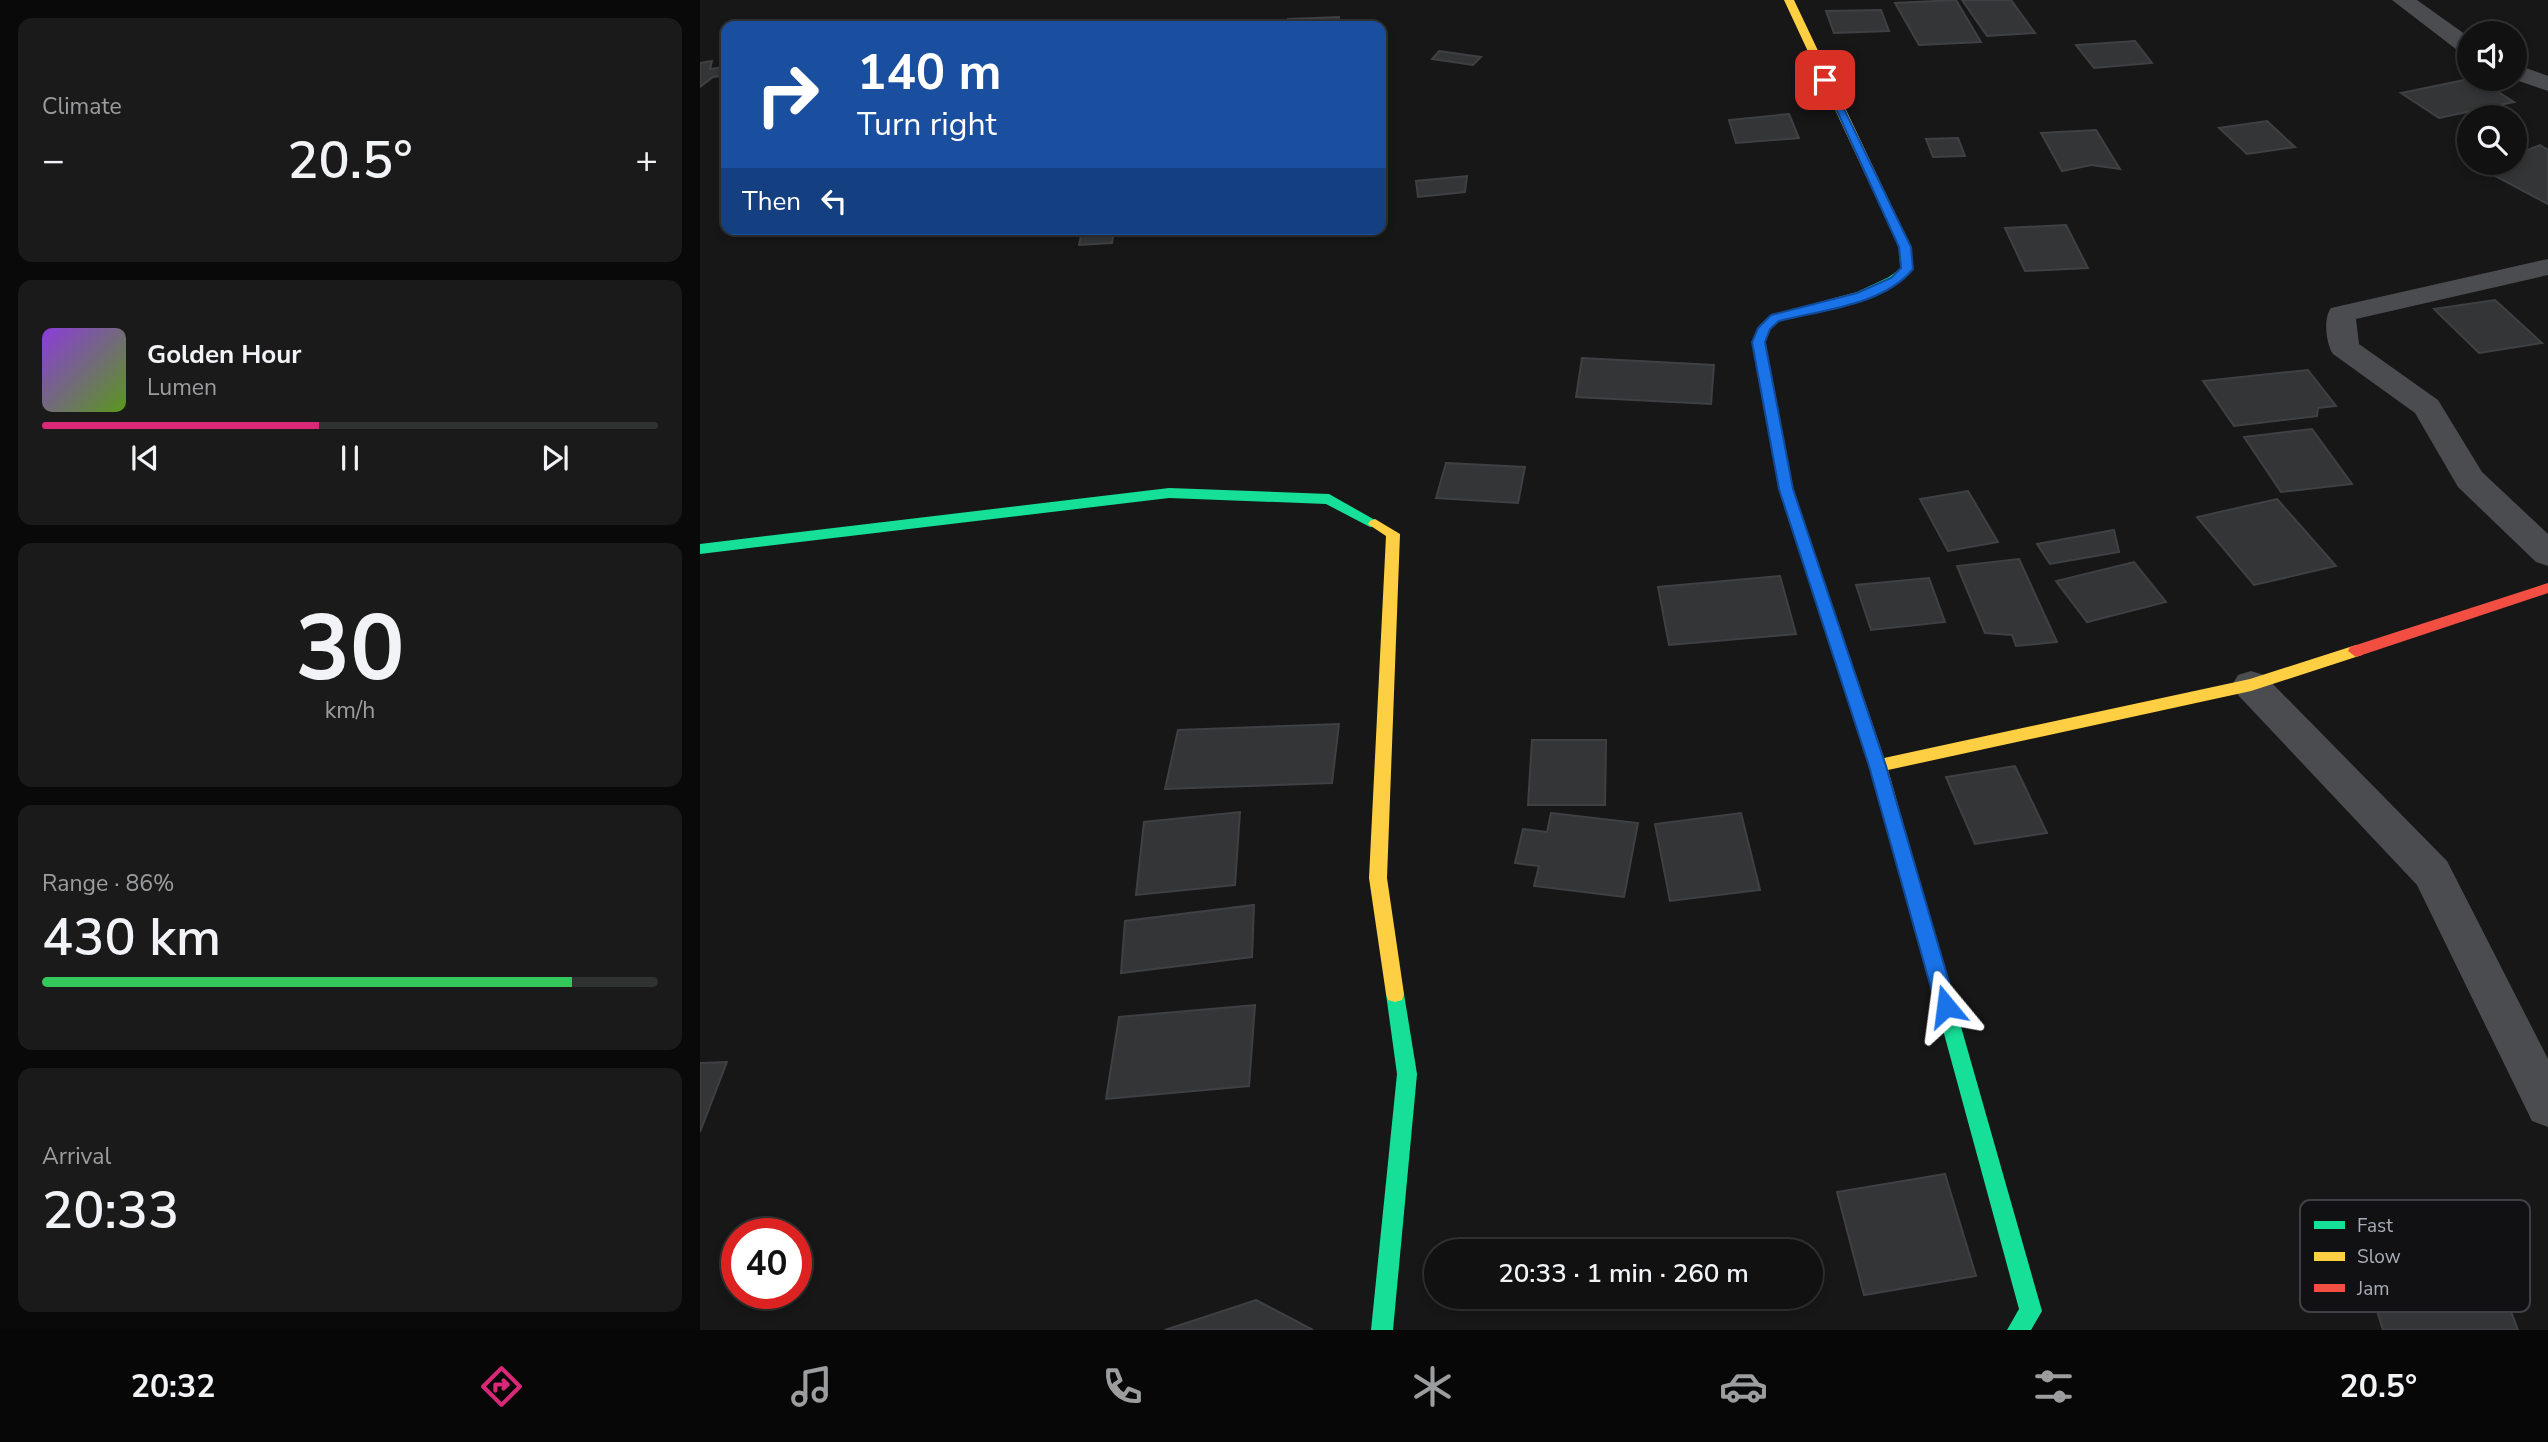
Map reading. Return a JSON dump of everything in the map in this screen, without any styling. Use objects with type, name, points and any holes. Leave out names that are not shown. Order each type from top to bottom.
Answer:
[{"type":"street","points":[[1789,0],[1905,247],[1907,269],[1895,281],[1862,296],[1775,318],[1764,328],[1758,342],[1786,489],[1878,766],[2022,1273],[2031,1311],[2018,1330]]},
{"type":"street","points":[[2403,0],[2457,39]]},
{"type":"street","points":[[2527,76],[2548,84]]},
{"type":"street","points":[[2548,267],[2341,314],[2344,348],[2427,407],[2470,479],[2548,554]]},
{"type":"street","points":[[700,549],[1170,493],[1329,499],[1393,534],[1378,878],[1407,1074],[1382,1330]]},
{"type":"street","points":[[1878,766],[2251,685],[2548,588]]},
{"type":"street","points":[[2251,685],[2432,873],[2548,1106]]},
{"type":"building","points":[[1956,0],[1981,42],[1919,45],[1895,3]]},
{"type":"building","points":[[1962,0],[2011,0],[2035,33],[1987,36]]},
{"type":"building","points":[[1881,10],[1889,31],[1834,33],[1826,11]]},
{"type":"building","points":[[1339,17],[1339,21],[1288,19]]},
{"type":"building","points":[[2135,41],[2152,63],[2094,68],[2076,45]]},
{"type":"building","points":[[1439,51],[1481,57],[1473,65],[1432,59]]},
{"type":"building","points":[[712,61],[710,69],[721,67],[721,76],[713,77],[700,87],[700,63]]},
{"type":"building","points":[[2457,81],[2457,91],[2497,91],[2514,102],[2500,105],[2457,105],[2457,114],[2439,118],[2401,93]]},
{"type":"building","points":[[1789,114],[1799,138],[1736,143],[1729,120]]},
{"type":"building","points":[[2267,121],[2295,147],[2247,154],[2219,128]]},
{"type":"building","points":[[2096,130],[2120,169],[2091,165],[2062,171],[2041,133]]},
{"type":"building","points":[[1958,138],[1965,156],[1933,157],[1926,139]]},
{"type":"building","points":[[2540,145],[2548,150],[2548,204],[2493,175],[2527,175],[2527,150]]},
{"type":"building","points":[[1467,176],[1465,192],[1418,197],[1416,181]]},
{"type":"building","points":[[2066,225],[2088,268],[2025,271],[2005,228]]},
{"type":"building","points":[[1081,235],[1113,235],[1112,243],[1079,245]]},
{"type":"building","points":[[2495,300],[2542,343],[2479,353],[2434,309]]},
{"type":"building","points":[[1582,358],[1714,365],[1711,404],[1576,397]]},
{"type":"building","points":[[2308,370],[2336,406],[2318,408],[2317,416],[2234,426],[2203,381]]},
{"type":"building","points":[[2312,429],[2352,484],[2281,492],[2244,437]]},
{"type":"building","points":[[1446,463],[1525,467],[1518,503],[1436,498]]},
{"type":"building","points":[[1968,491],[1998,542],[1948,551],[1920,499]]},
{"type":"building","points":[[2277,499],[2336,566],[2254,585],[2197,517]]},
{"type":"building","points":[[2114,530],[2119,552],[2050,564],[2037,544]]},
{"type":"building","points":[[2019,559],[2057,642],[2016,646],[2012,635],[1985,633],[1957,566]]},
{"type":"building","points":[[2134,562],[2166,602],[2087,622],[2056,581]]},
{"type":"building","points":[[1780,576],[1796,634],[1669,645],[1658,587]]},
{"type":"building","points":[[1929,578],[1945,622],[1871,630],[1856,585]]},
{"type":"building","points":[[1339,724],[1332,783],[1165,789],[1178,730]]},
{"type":"building","points":[[1532,740],[1606,740],[1605,805],[1528,805]]},
{"type":"building","points":[[2015,766],[2047,833],[1975,844],[1946,777]]},
{"type":"building","points":[[1240,812],[1235,885],[1136,895],[1144,822]]},
{"type":"building","points":[[1551,813],[1638,823],[1624,897],[1534,886],[1539,866],[1515,863],[1523,829],[1547,832]]},
{"type":"building","points":[[1741,813],[1760,890],[1670,901],[1655,824]]},
{"type":"building","points":[[1254,905],[1252,957],[1121,973],[1125,921]]},
{"type":"building","points":[[1255,1005],[1249,1086],[1106,1099],[1119,1017]]},
{"type":"building","points":[[727,1062],[700,1132],[700,1063]]},
{"type":"building","points":[[1945,1174],[1976,1276],[1864,1295],[1837,1192]]},
{"type":"building","points":[[1256,1300],[1313,1330],[1165,1330]]},
{"type":"building","points":[[2377,1312],[2511,1312],[2518,1330],[2383,1330]]},
{"type":"traffic: fast","points":[[1808,554],[1786,489],[1758,342],[1764,328],[1775,318],[1861,295],[1893,280],[1907,269],[1906,263]]},
{"type":"traffic: fast","points":[[700,549],[1169,493],[1329,499],[1375,524]]},
{"type":"traffic: fast","points":[[1931,953],[2031,1311],[2018,1330]]},
{"type":"traffic: fast","points":[[1382,1330],[1407,1074],[1395,994]]},
{"type":"traffic: slow","points":[[1789,0],[1905,247],[1906,263]]},
{"type":"traffic: slow","points":[[1375,524],[1393,534],[1378,878],[1395,994]]},
{"type":"traffic: slow","points":[[1808,554],[1878,766],[1931,953]]},
{"type":"traffic: slow","points":[[1878,766],[2251,685],[2356,651]]},
{"type":"traffic: jam","points":[[2356,651],[2548,588]]},
{"type":"route","points":[[1825,80],[1905,247],[1907,269],[1895,281],[1862,296],[1792,311],[1775,318],[1764,328],[1758,342],[1786,489],[1878,766],[1946,1006]]}]
